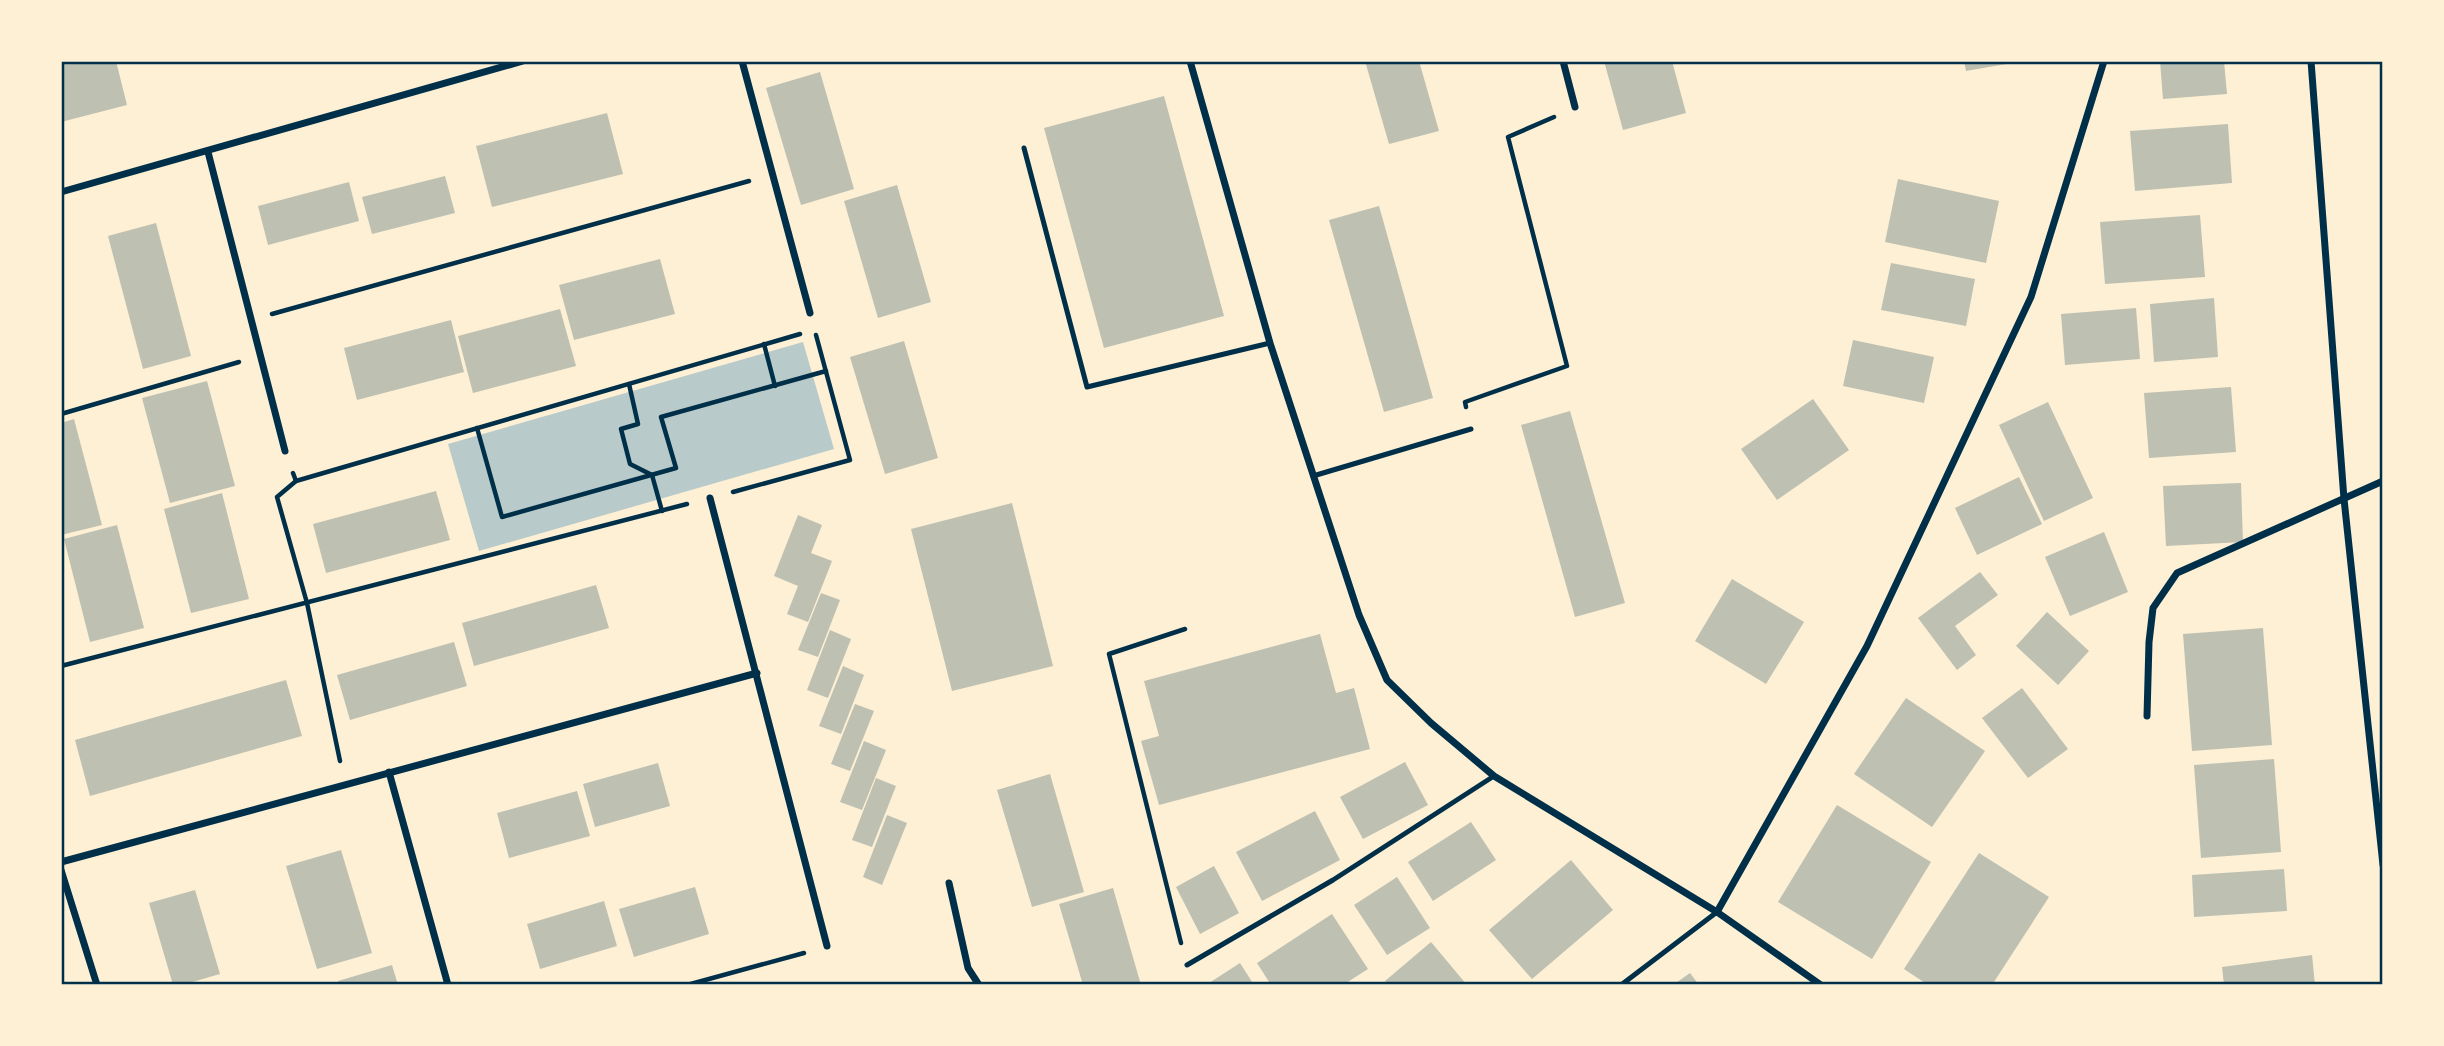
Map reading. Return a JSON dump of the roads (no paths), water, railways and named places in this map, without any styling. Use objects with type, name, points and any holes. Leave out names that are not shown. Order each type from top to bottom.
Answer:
[{"type":"street","points":[[61,192],[523,61]]},
{"type":"street","points":[[742,61],[810,313]]},
{"type":"street","points":[[1190,61],[1269,343],[1359,615],[1387,680],[1431,723],[1494,776],[1717,912],[1821,985]]},
{"type":"street","points":[[1563,61],[1575,107]]},
{"type":"street","points":[[1717,912],[1867,646],[2031,297],[2104,61]]},
{"type":"street","points":[[2311,61],[2344,499],[2383,865]]},
{"type":"street","points":[[208,152],[285,451]]},
{"type":"street","points":[[2147,716],[2149,642],[2153,608],[2177,573],[2383,481]]},
{"type":"street","points":[[710,498],[827,946]]},
{"type":"street","points":[[61,862],[757,673]]},
{"type":"street","points":[[389,772],[448,985]]},
{"type":"street","points":[[61,870],[97,985]]},
{"type":"street","points":[[949,883],[968,968],[979,985]]},
{"type":"lane","points":[[1024,148],[1087,387],[1269,343]]},
{"type":"lane","points":[[1313,476],[1471,429]]},
{"type":"lane","points":[[1186,965],[1333,880],[1494,776]]},
{"type":"lane","points":[[1620,985],[1717,912]]}]
